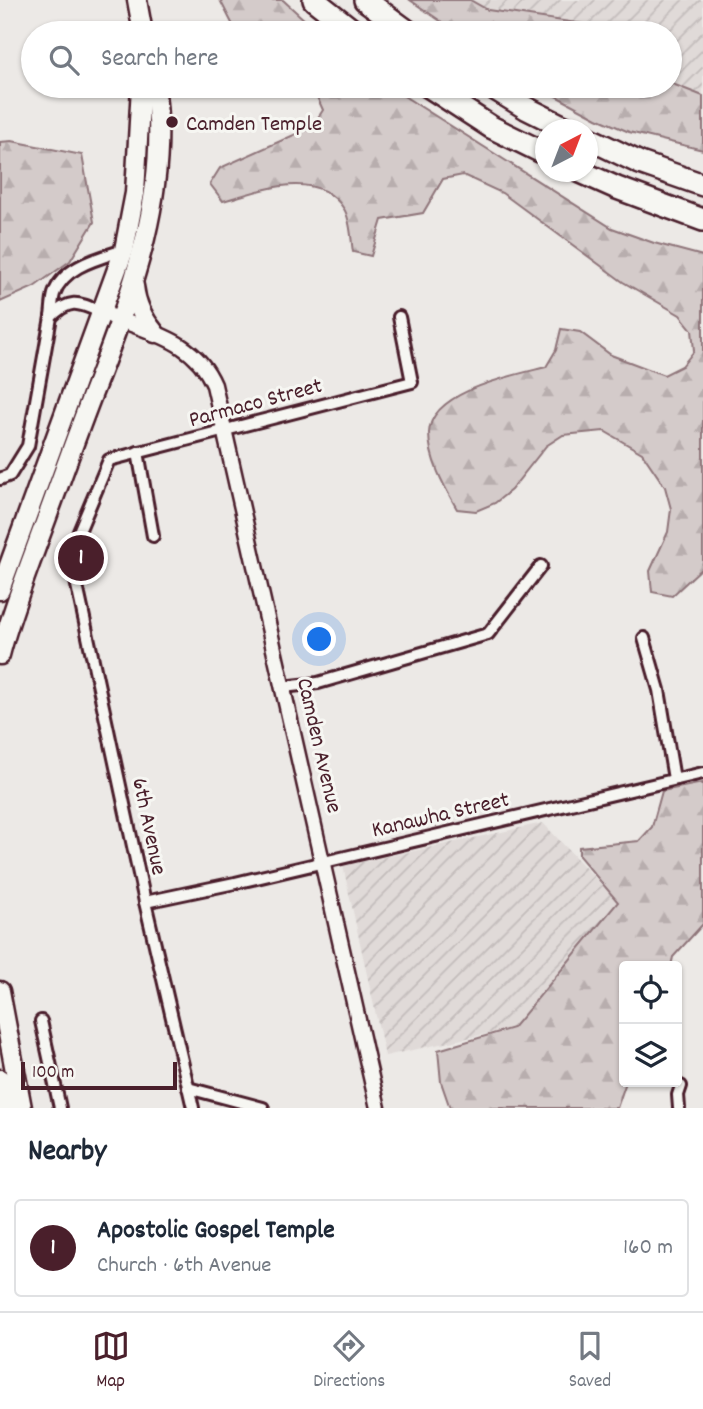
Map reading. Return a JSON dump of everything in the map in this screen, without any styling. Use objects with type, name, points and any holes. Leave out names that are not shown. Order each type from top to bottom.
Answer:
[{"type":"highway","points":[[314,0],[341,21]]},
{"type":"highway","points":[[365,0],[394,21]]},
{"type":"highway","points":[[446,98],[491,127],[535,150]]},
{"type":"highway","points":[[509,98],[548,119]]},
{"type":"highway","points":[[598,143],[640,163],[703,185]]},
{"type":"highway","points":[[598,180],[703,220]]},
{"type":"main road","points":[[137,0],[141,21]]},
{"type":"main road","points":[[0,590],[124,250],[135,193],[140,98]]},
{"type":"main road","points":[[0,655],[21,587],[121,320],[149,228],[159,139],[156,98]]},
{"type":"main road","points":[[133,283],[136,304],[155,333]]},
{"type":"main road","points":[[0,991],[22,1108]]},
{"type":"main road","points":[[0,1079],[6,1108]]},
{"type":"street","points":[[0,479],[10,475],[27,446],[54,293],[72,272],[89,261],[124,250]]},
{"type":"street","points":[[51,317],[68,304],[76,303],[103,313]]},
{"type":"street","name":"Camden Avenue","points":[[103,313],[185,347],[206,369],[214,385],[378,1108]]},
{"type":"street","name":"Parmaco Street","points":[[70,553],[109,460],[412,382],[399,317]]},
{"type":"street","points":[[138,452],[153,536]]},
{"type":"street","name":"6th Avenue","points":[[70,553],[145,902],[193,1108]]},
{"type":"street","points":[[282,687],[318,683],[488,634],[541,566]]},
{"type":"street","points":[[644,638],[659,690],[674,779]]},
{"type":"street","name":"Kanawha Street","points":[[145,902],[322,863],[703,772]]},
{"type":"street","points":[[41,1021],[60,1108]]},
{"type":"street","points":[[678,1108],[681,1087]]},
{"type":"street","points":[[188,1088],[263,1108]]},
{"type":"shaded area","points":[[470,0],[703,0],[703,96],[682,88],[682,21],[562,21],[488,10]]},
{"type":"shaded area","points":[[543,823],[618,902],[513,1028],[385,1056],[343,866]]},
{"type":"green space","points":[[220,0],[283,0],[306,21],[231,21]]},
{"type":"green space","points":[[410,0],[470,0],[488,10],[563,21],[441,21]]},
{"type":"green space","points":[[682,88],[703,96],[703,150],[629,132],[560,98],[682,98]]},
{"type":"green space","points":[[318,98],[407,98],[535,179],[535,182],[539,182],[612,228],[703,256],[703,567],[672,596],[652,592],[650,571],[668,532],[671,509],[665,487],[642,453],[604,431],[563,435],[546,446],[511,490],[495,503],[476,511],[457,509],[434,463],[429,433],[433,418],[443,406],[458,396],[496,380],[546,367],[556,350],[561,329],[580,332],[611,355],[664,375],[682,366],[694,351],[692,330],[680,315],[623,282],[502,193],[463,175],[443,179],[423,213],[382,220],[371,256],[353,252],[344,209],[333,196],[319,189],[304,185],[270,188],[223,201],[210,184],[220,168],[312,127],[323,110]]},
{"type":"green space","points":[[12,141],[82,155],[94,222],[70,261],[34,287],[0,302],[0,142]]},
{"type":"green space","points":[[703,783],[703,924],[672,961],[619,961],[619,1087],[624,1087],[617,1108],[450,1108],[441,1082],[438,1050],[513,1028],[618,902],[579,856],[579,847],[639,841],[652,827],[662,791]]},
{"type":"place","name":"Camden Temple","points":[[172,122]]},
{"type":"place","name":"Apostolic Gospel Temple","points":[[81,558]]}]
